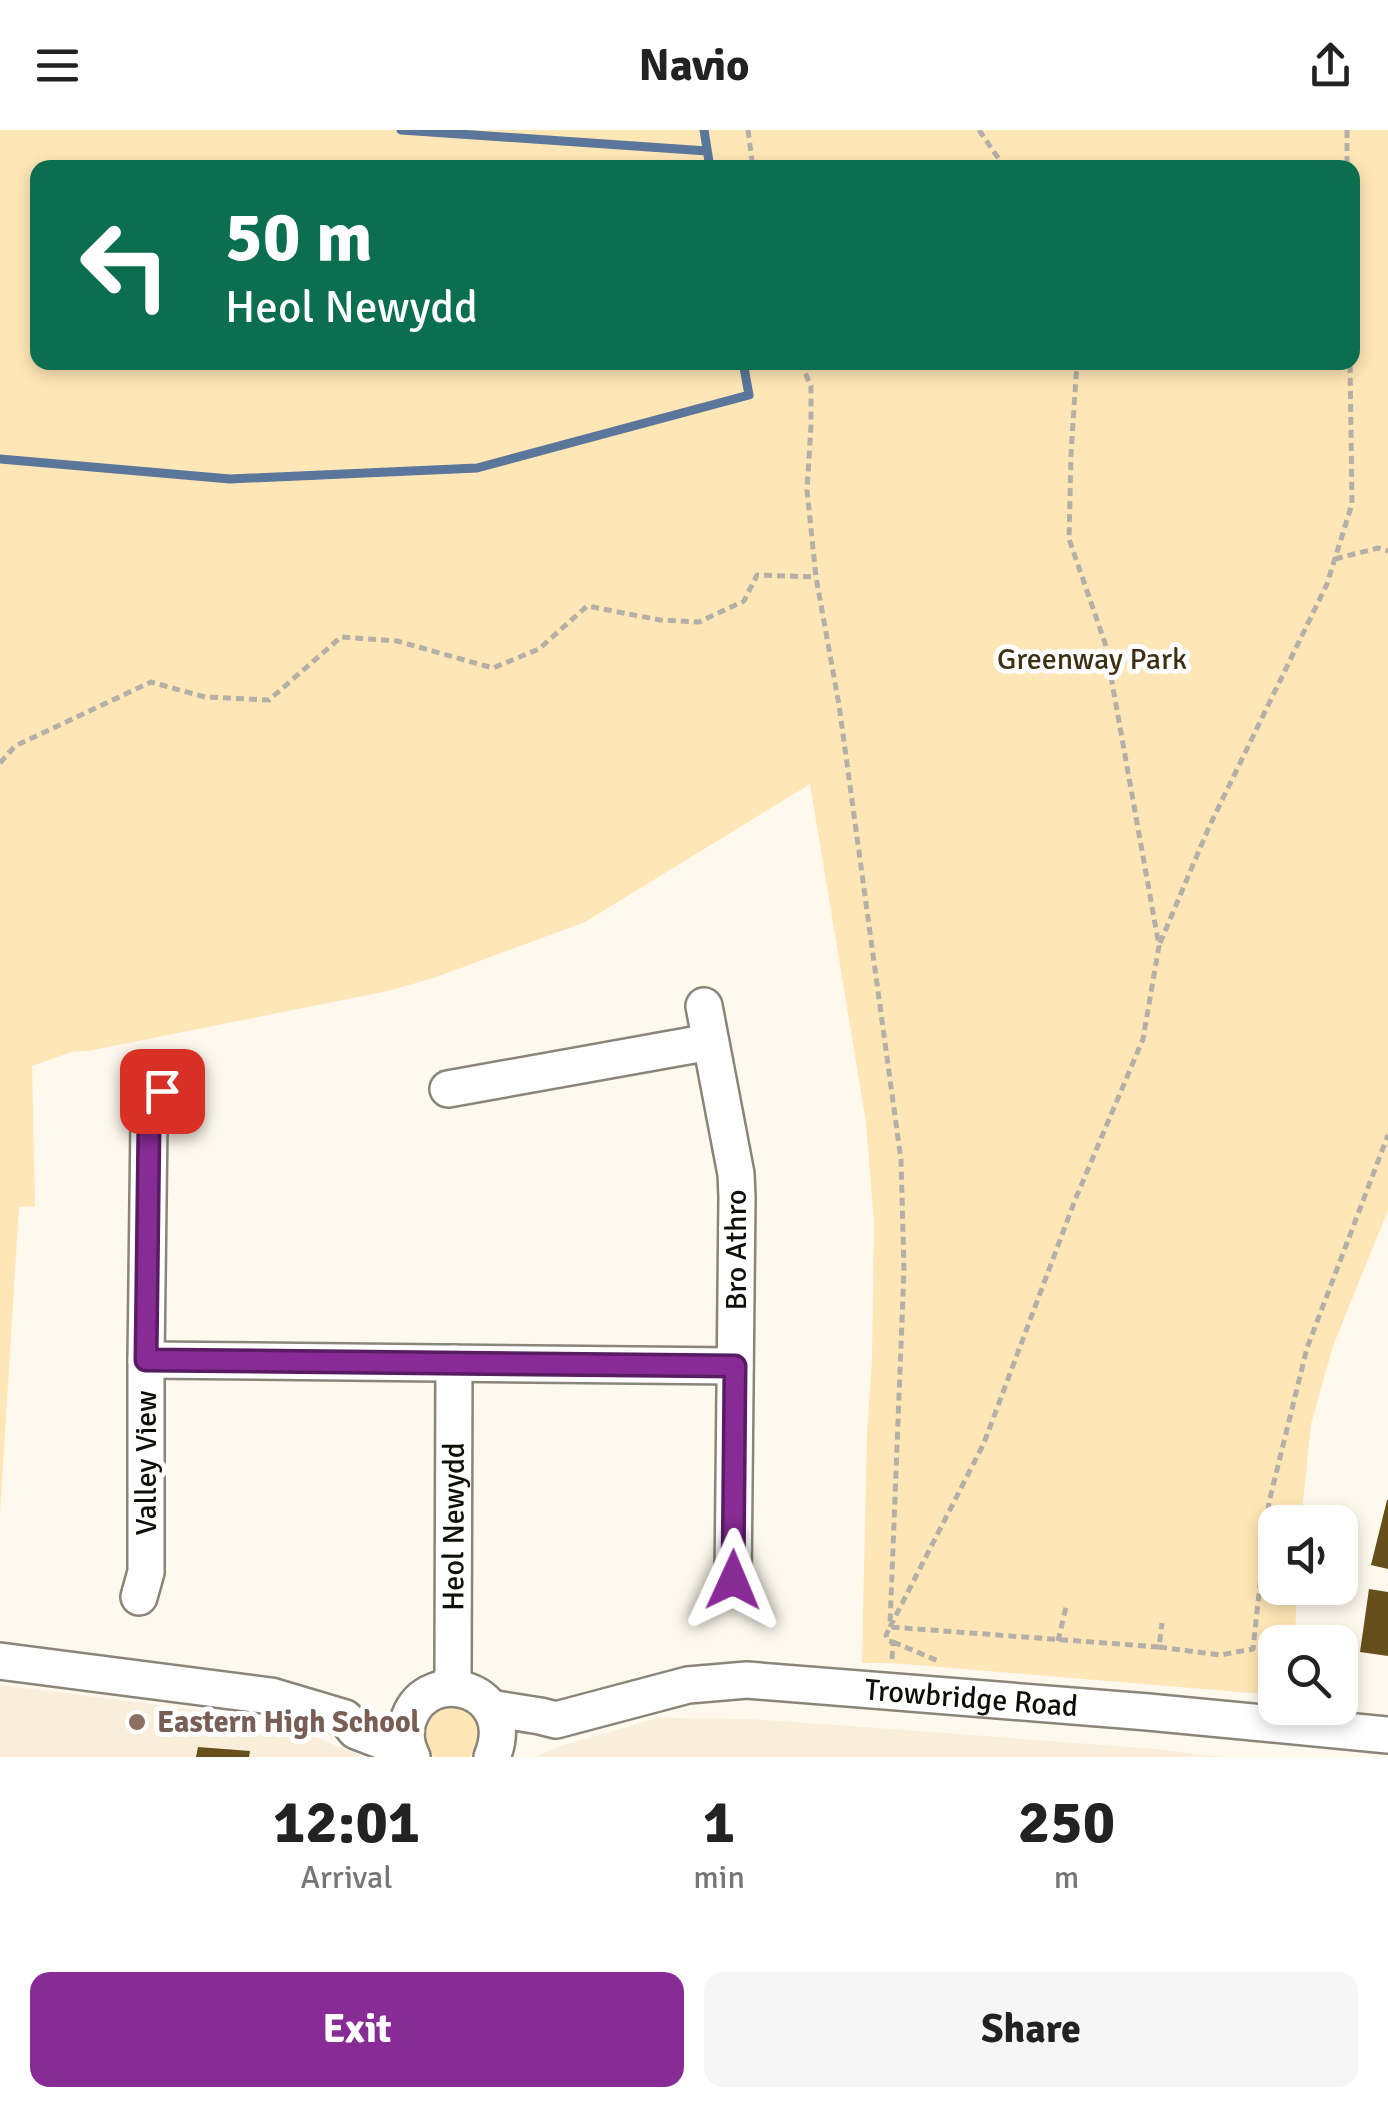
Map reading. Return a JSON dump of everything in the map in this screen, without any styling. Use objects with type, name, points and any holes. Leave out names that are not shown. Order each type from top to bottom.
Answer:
[{"type":"street","name":"Bro Athro","points":[[704,1006],[736,1174],[733,1580]]},
{"type":"street","points":[[448,1089],[710,1042]]},
{"type":"street","name":"Valley View","points":[[139,1597],[146,1572],[149,1122],[162,1091]]},
{"type":"street","points":[[146,1360],[735,1366]]},
{"type":"street","name":"Heol Newydd","points":[[448,1688],[453,1673],[454,1363]]},
{"type":"street","points":[[0,1661],[271,1696],[344,1718],[356,1731],[410,1754]]},
{"type":"street","name":"Trowbridge Road","points":[[490,1708],[556,1720],[688,1685],[748,1680],[1272,1740],[1388,1735]]},
{"type":"street","points":[[410,1754],[406,1736],[413,1709],[422,1698],[448,1688]]},
{"type":"street","name":"Trowbridge Road","points":[[448,1688],[476,1695],[490,1708],[498,1732],[493,1757]]},
{"type":"street","points":[[344,1718],[413,1709]]},
{"type":"street","name":"Trowbridge Road","points":[[493,1757],[545,1732],[556,1720]]},
{"type":"path","points":[[748,130],[752,160]]},
{"type":"path","points":[[978,130],[999,160]]},
{"type":"path","points":[[1347,130],[1347,160]]},
{"type":"path","points":[[804,370],[811,386],[807,490],[816,577],[839,705],[901,1160],[904,1270],[890,1627]]},
{"type":"path","points":[[1076,370],[1069,538],[1104,644],[1159,946]]},
{"type":"path","points":[[946,1664],[888,1640],[886,1635],[984,1443],[1075,1200],[1143,1039],[1159,946],[1208,828],[1327,584],[1352,504],[1350,370]]},
{"type":"path","points":[[1335,559],[1378,548],[1388,551]]},
{"type":"path","points":[[0,763],[14,746],[152,682],[204,697],[269,700],[341,637],[397,641],[493,668],[539,649],[586,606],[660,620],[699,622],[744,601],[757,574],[816,577]]},
{"type":"path","points":[[890,1627],[1220,1655],[1253,1649],[1269,1502],[1307,1348],[1388,1135]]},
{"type":"path","points":[[1058,1640],[1066,1607]]},
{"type":"path","points":[[1159,1647],[1162,1623]]},
{"type":"path","points":[[892,1663],[893,1642]]},
{"type":"shaded area","name":"Eastern High School","points":[[0,1685],[262,1718],[364,1757],[0,1757]]},
{"type":"shaded area","points":[[658,1718],[837,1725],[1221,1757],[536,1757],[557,1747]]},
{"type":"green space","name":"Greenway Park","points":[[0,130],[1388,130],[1388,1210],[1333,1346],[1311,1424],[1303,1505],[1258,1505],[1258,1605],[1296,1605],[1296,1625],[1258,1625],[1258,1694],[862,1663],[874,1224],[866,1122],[810,784],[585,922],[436,977],[388,991],[71,1052],[32,1066],[35,1206],[19,1207],[0,1514]]},
{"type":"green space","points":[[448,1706],[467,1712],[478,1724],[479,1739],[470,1757],[435,1757],[425,1749],[423,1730],[428,1718]]},
{"type":"building","points":[[1388,1500],[1388,1569],[1371,1565]]},
{"type":"building","points":[[1369,1589],[1388,1592],[1388,1656],[1360,1652]]},
{"type":"building","points":[[198,1747],[250,1751],[249,1757],[196,1757]]},
{"type":"waterway","points":[[401,130],[707,151]]},
{"type":"waterway","points":[[704,130],[709,160]]},
{"type":"waterway","points":[[0,459],[230,479],[477,468],[749,395],[744,370]]},
{"type":"place","name":"Eastern High School","points":[[137,1722]]},
{"type":"route","points":[[162,1091],[149,1122],[146,1360],[735,1366],[733,1580]]}]
